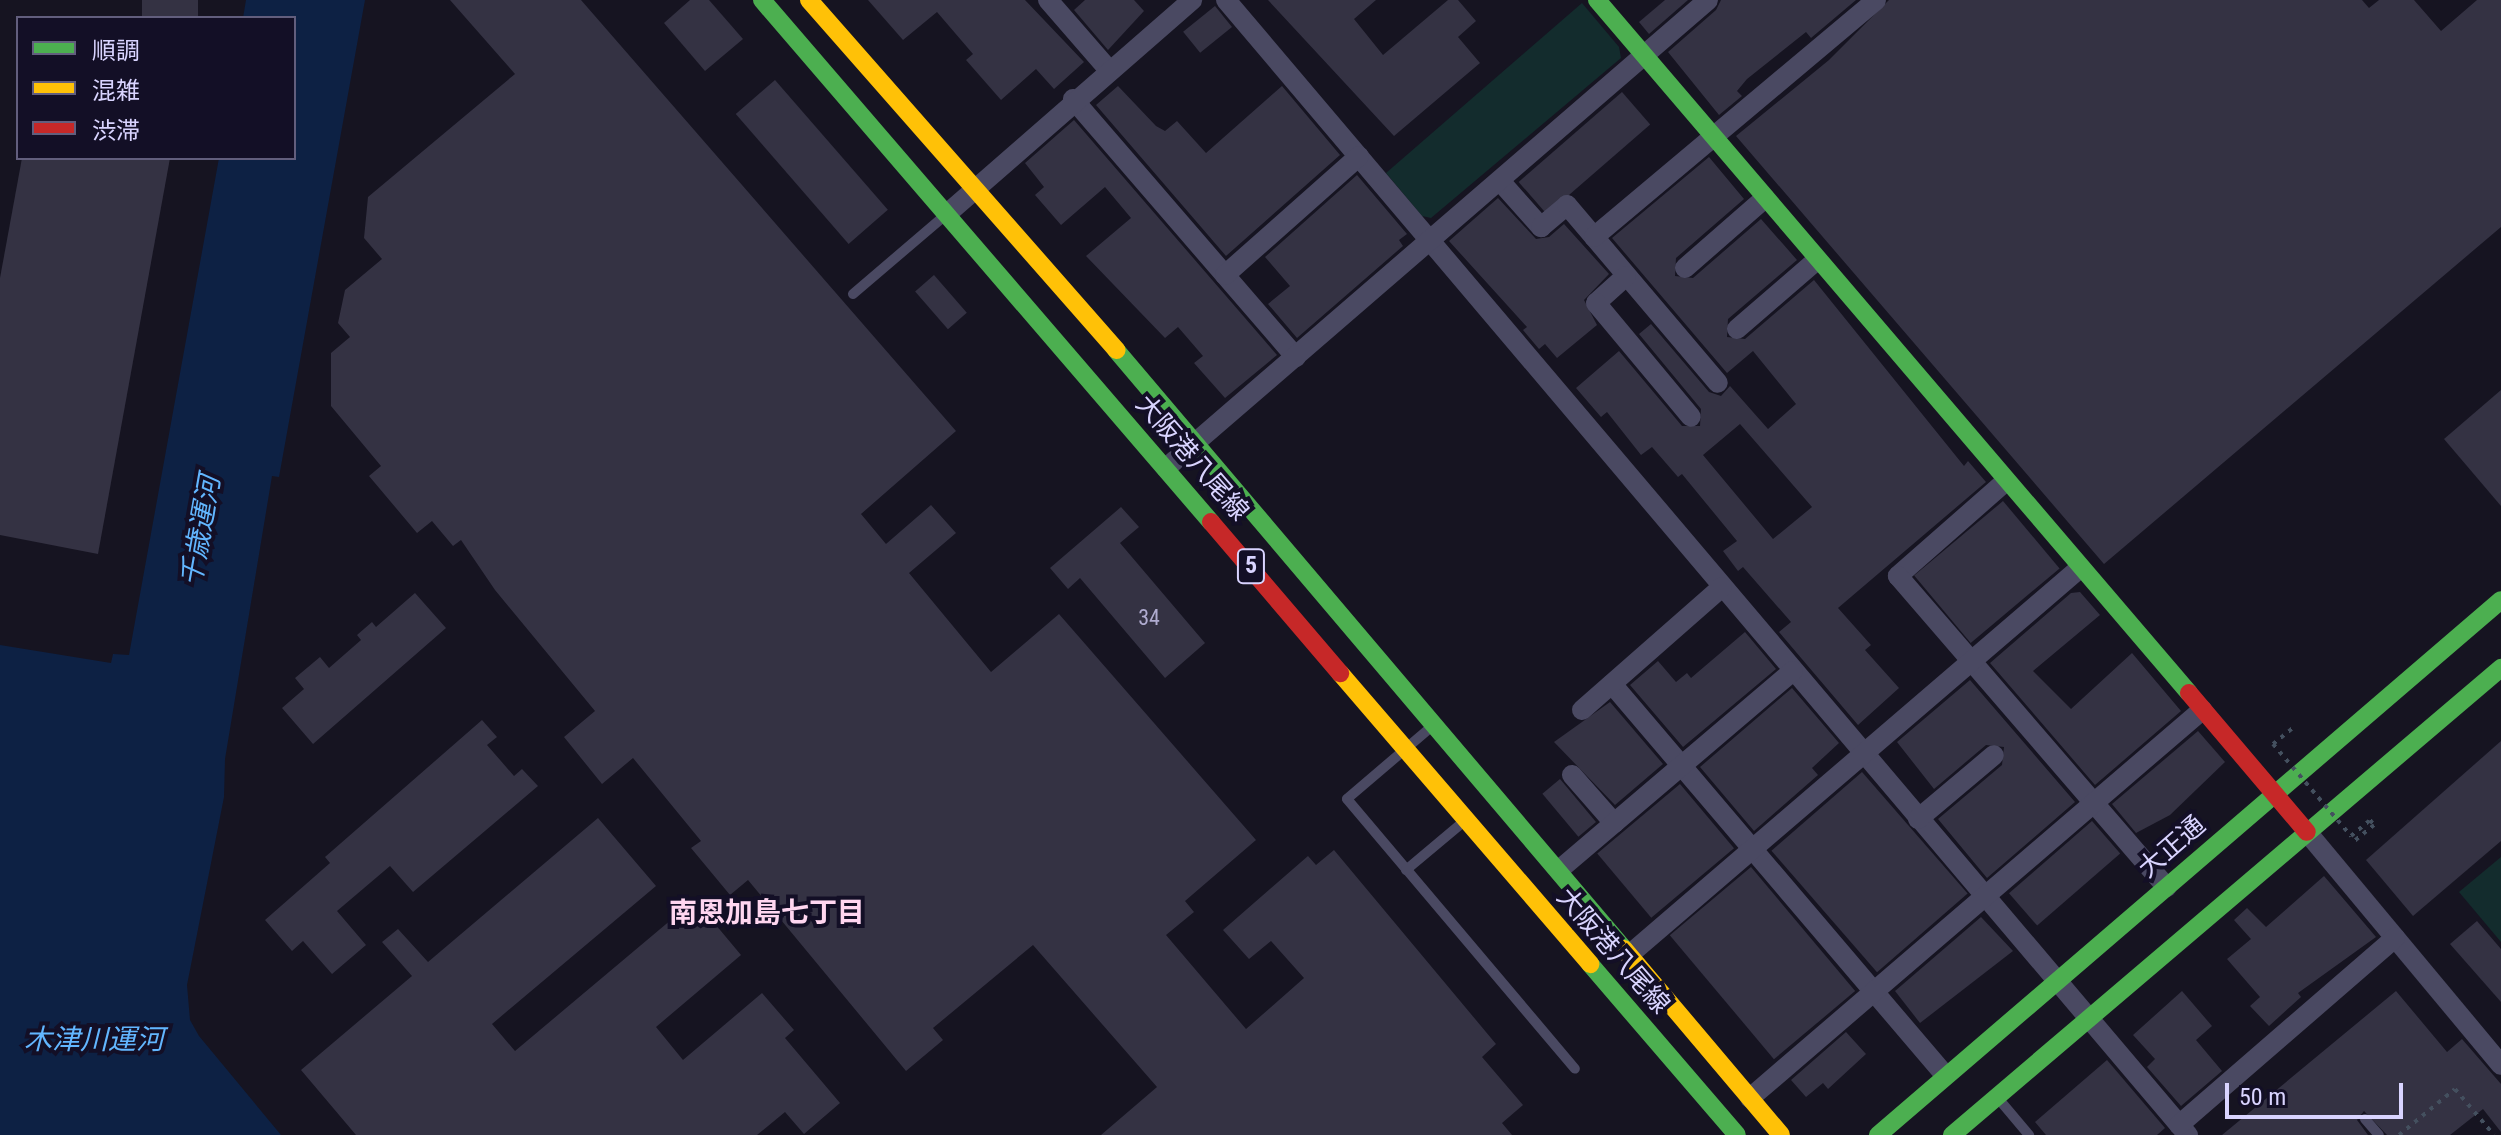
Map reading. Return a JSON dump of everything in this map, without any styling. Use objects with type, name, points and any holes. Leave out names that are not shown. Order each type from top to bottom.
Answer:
[{"type":"main road","name":"大阪港八尾線","points":[[762,0],[1737,1135]]},
{"type":"main road","name":"大阪港八尾線","points":[[809,0],[1196,442],[1781,1135]]},
{"type":"main road","points":[[1597,0],[2307,832]]},
{"type":"main road","name":"大正通","points":[[1878,1135],[1944,1074],[2056,982],[2501,600]]},
{"type":"main road","points":[[1952,1135],[2501,668]]},
{"type":"street","points":[[1048,0],[1108,69]]},
{"type":"street","points":[[948,213],[1073,99],[1192,0]]},
{"type":"street","points":[[1226,0],[2183,1130],[2395,938]]},
{"type":"street","points":[[1166,468],[1708,0]]},
{"type":"street","points":[[1594,237],[1876,0]]},
{"type":"street","points":[[1073,99],[1296,357]]},
{"type":"street","points":[[1225,275],[1359,156]]},
{"type":"street","points":[[1500,181],[1541,227],[1567,205],[1718,383]]},
{"type":"street","points":[[1685,268],[1765,198]]},
{"type":"street","points":[[1737,329],[1817,260]]},
{"type":"street","points":[[1626,276],[1596,303],[1691,417]]},
{"type":"street","points":[[2006,481],[1898,576],[2166,887]]},
{"type":"street","points":[[1629,955],[2080,568]]},
{"type":"street","points":[[1582,710],[1722,587]]},
{"type":"street","points":[[1559,870],[1793,671]]},
{"type":"street","points":[[1612,684],[1875,987],[1944,1074]]},
{"type":"street","points":[[1750,1098],[1875,987],[2202,710]]},
{"type":"street","points":[[1918,819],[1994,755]]},
{"type":"street","points":[[1572,775],[1614,823]]},
{"type":"street","points":[[2307,832],[2501,1065]]},
{"type":"lane","points":[[853,294],[948,213]]},
{"type":"lane","points":[[1435,724],[1347,799],[1575,1069]]},
{"type":"lane","points":[[1406,870],[1466,819]]},
{"type":"lane","points":[[1997,1097],[2029,1135]]},
{"type":"lane","points":[[2365,1119],[2379,1135]]},
{"type":"path","points":[[2294,727],[2273,744],[2351,836],[2370,820],[2374,825],[2352,843]]},
{"type":"path","points":[[2399,1135],[2455,1089],[2494,1135]]},
{"type":"green space","points":[[1582,3],[1619,47],[1621,58],[1431,218],[1422,216],[1386,173]]},
{"type":"green space","points":[[2501,857],[2501,942],[2459,892]]},
{"type":"water","points":[[246,0],[365,0],[279,477],[272,476],[225,759],[224,797],[187,985],[190,1020],[199,1036],[281,1135],[0,1135],[0,645],[111,663],[113,654],[129,655],[219,160],[296,160],[296,16],[243,16]]},
{"type":"building","points":[[142,0],[198,0],[198,16],[142,16]]},
{"type":"building","points":[[450,0],[581,0],[956,431],[861,514],[886,544],[931,505],[956,533],[909,573],[991,672],[1059,614],[1256,840],[1185,901],[1194,912],[1166,935],[1246,1029],[1304,978],[1271,941],[1249,959],[1223,930],[1308,856],[1316,865],[1334,850],[1496,1044],[1482,1057],[1523,1105],[1502,1123],[1512,1135],[1101,1135],[1157,1087],[1033,945],[933,1028],[943,1040],[906,1071],[748,880],[730,895],[691,848],[701,841],[633,758],[602,784],[564,737],[595,711],[495,590],[461,540],[453,546],[432,521],[417,533],[369,476],[381,466],[331,406],[331,353],[350,337],[338,323],[345,290],[382,259],[364,238],[368,197],[515,74]]},
{"type":"building","points":[[690,0],[709,0],[743,39],[705,71],[664,23]]},
{"type":"building","points":[[868,0],[1025,0],[1084,62],[1054,89],[1036,69],[1001,100],[966,60],[973,54],[937,12],[903,40]]},
{"type":"building","points":[[1085,0],[1134,0],[1144,11],[1108,50],[1074,10]]},
{"type":"building","points":[[1268,0],[1376,0],[1354,19],[1383,55],[1448,0],[1458,0],[1476,21],[1458,37],[1480,63],[1394,136]]},
{"type":"building","points":[[1665,0],[1688,0],[1649,34],[1639,22]]},
{"type":"building","points":[[1721,0],[1856,0],[1811,38],[1806,32],[1747,79],[1737,91],[1742,96],[1719,115],[1668,52],[1716,10]]},
{"type":"building","points":[[1889,0],[2362,0],[2369,8],[2379,0],[2414,0],[2441,31],[2477,0],[2501,0],[2501,227],[2104,564],[1736,136],[1829,60]]},
{"type":"building","points":[[1215,6],[1232,27],[1200,53],[1183,32]]},
{"type":"building","points":[[775,80],[888,210],[849,244],[736,114]]},
{"type":"building","points":[[1118,86],[1156,126],[1165,131],[1177,121],[1206,153],[1282,86],[1340,155],[1226,256],[1096,105]]},
{"type":"building","points":[[1622,92],[1650,124],[1547,214],[1519,182]]},
{"type":"building","points":[[1074,120],[1277,355],[1225,398],[1194,363],[1203,356],[1178,327],[1165,338],[1086,256],[1131,218],[1105,187],[1061,225],[1035,195],[1044,187],[1025,163]]},
{"type":"building","points":[[1709,157],[1744,199],[1676,258],[1675,276],[1693,278],[1761,219],[1797,260],[1728,319],[1727,337],[1745,339],[1814,280],[1964,466],[1968,461],[1986,482],[1838,608],[1871,645],[1865,650],[1899,688],[1858,725],[1779,632],[1791,622],[1743,567],[1738,571],[1723,551],[1737,541],[1682,474],[1678,477],[1652,447],[1641,455],[1607,412],[1601,417],[1576,388],[1619,351],[1682,426],[1700,426],[1701,409],[1639,334],[1651,324],[1709,392],[1721,396],[1730,386],[1768,429],[1796,404],[1753,351],[1727,373],[1612,238]],"holes":[[[1740,424],[1812,507],[1773,539],[1703,455]]]},
{"type":"building","points":[[22,160],[170,160],[98,554],[0,535],[0,278]]},
{"type":"building","points":[[1357,175],[1407,234],[1399,240],[1403,246],[1297,338],[1268,304],[1290,286],[1265,257]]},
{"type":"building","points":[[1498,198],[1536,239],[1549,237],[1564,224],[1609,274],[1584,300],[1597,325],[1557,358],[1545,344],[1539,349],[1523,330],[1527,327],[1449,241]]},
{"type":"building","points":[[934,275],[967,313],[948,329],[915,291]]},
{"type":"building","points":[[2501,390],[2501,506],[2444,439]]},
{"type":"building","points":[[2003,501],[2060,568],[1971,643],[1914,576]]},
{"type":"building","points":[[1121,507],[1139,527],[1120,543],[1205,643],[1165,678],[1080,578],[1068,589],[1050,568]]},
{"type":"building","points":[[2080,592],[2100,615],[2033,671],[2071,709],[2132,653],[2181,711],[2095,785],[1990,663],[2071,593]]},
{"type":"building","points":[[415,593],[446,628],[313,744],[282,708],[304,689],[295,678],[320,657],[329,668],[361,640],[357,635],[372,622],[376,627]]},
{"type":"building","points":[[1745,632],[1776,669],[1683,747],[1630,685],[1658,661],[1676,682],[1687,673],[1691,678]]},
{"type":"building","points":[[1970,680],[2075,802],[1987,878],[1938,819],[2002,765],[2004,747],[1986,745],[1934,789],[1897,742]]},
{"type":"building","points":[[1792,688],[1839,743],[1812,768],[1818,775],[1754,831],[1700,767]]},
{"type":"building","points":[[1610,702],[1663,764],[1615,805],[1554,742]]},
{"type":"building","points":[[482,720],[497,737],[487,745],[514,776],[522,769],[538,786],[413,892],[390,866],[337,911],[366,945],[332,974],[303,941],[292,951],[265,920],[330,863],[325,857]]},
{"type":"building","points":[[2198,731],[2225,762],[2170,815],[2136,833],[2112,804]]},
{"type":"building","points":[[2501,741],[2501,841],[2413,916],[2366,860]]},
{"type":"building","points":[[1862,772],[1968,894],[1877,972],[1771,851]]},
{"type":"building","points":[[1560,779],[1596,822],[1578,837],[1542,794]]},
{"type":"building","points":[[1680,784],[1734,848],[1651,918],[1597,853]]},
{"type":"building","points":[[598,818],[656,886],[492,1024],[515,1051],[678,914],[683,920],[700,906],[741,955],[656,1027],[683,1060],[762,993],[794,1030],[785,1038],[840,1103],[804,1134],[785,1112],[757,1135],[356,1135],[301,1070],[412,976],[382,942],[398,929],[428,962]]},
{"type":"building","points":[[2092,821],[2120,853],[2037,926],[2009,893]]},
{"type":"building","points":[[1751,867],[1855,991],[1774,1059],[1670,935]]},
{"type":"building","points":[[2324,876],[2376,937],[2298,993],[2301,997],[2269,1026],[2250,1006],[2260,997],[2227,959],[2251,939],[2234,920],[2247,908],[2266,927]]},
{"type":"building","points":[[1981,917],[2013,951],[1920,1023],[1895,991]]},
{"type":"building","points":[[2477,921],[2501,949],[2501,1002],[2450,944]]},
{"type":"building","points":[[2182,991],[2212,1026],[2196,1040],[2222,1071],[2181,1106],[2147,1067],[2155,1059],[2133,1035]]},
{"type":"building","points":[[2396,991],[2447,1052],[2462,1039],[2501,1084],[2501,1132],[2483,1109],[2450,1135],[2387,1135],[2364,1111],[2357,1120],[2368,1135],[2222,1135]]},
{"type":"building","points":[[1846,1032],[1866,1054],[1828,1089],[1823,1083],[1806,1097],[1791,1080]]},
{"type":"building","points":[[2107,1060],[2165,1128],[2157,1135],[2046,1135],[2035,1122]]},
{"type":"traffic: fast","points":[[762,0],[1211,522]]},
{"type":"traffic: fast","points":[[1597,0],[2189,693]]},
{"type":"traffic: fast","points":[[1116,350],[1624,949]]},
{"type":"traffic: fast","points":[[1878,1135],[2501,600]]},
{"type":"traffic: fast","points":[[1952,1135],[2501,668]]},
{"type":"traffic: fast","points":[[1590,964],[1737,1135]]},
{"type":"traffic: slow","points":[[809,0],[1116,350]]},
{"type":"traffic: slow","points":[[1340,673],[1590,964]]},
{"type":"traffic: slow","points":[[1624,949],[1781,1135]]},
{"type":"traffic: jam","points":[[1211,522],[1340,673]]},
{"type":"traffic: jam","points":[[2189,693],[2307,832]]},
{"type":"district","name":"南恩加島七丁目","points":[[767,913]]},
{"type":"water label","name":"千歳運河","points":[[201,531]]},
{"type":"water label","name":"木津川運河","points":[[94,1040]]}]
